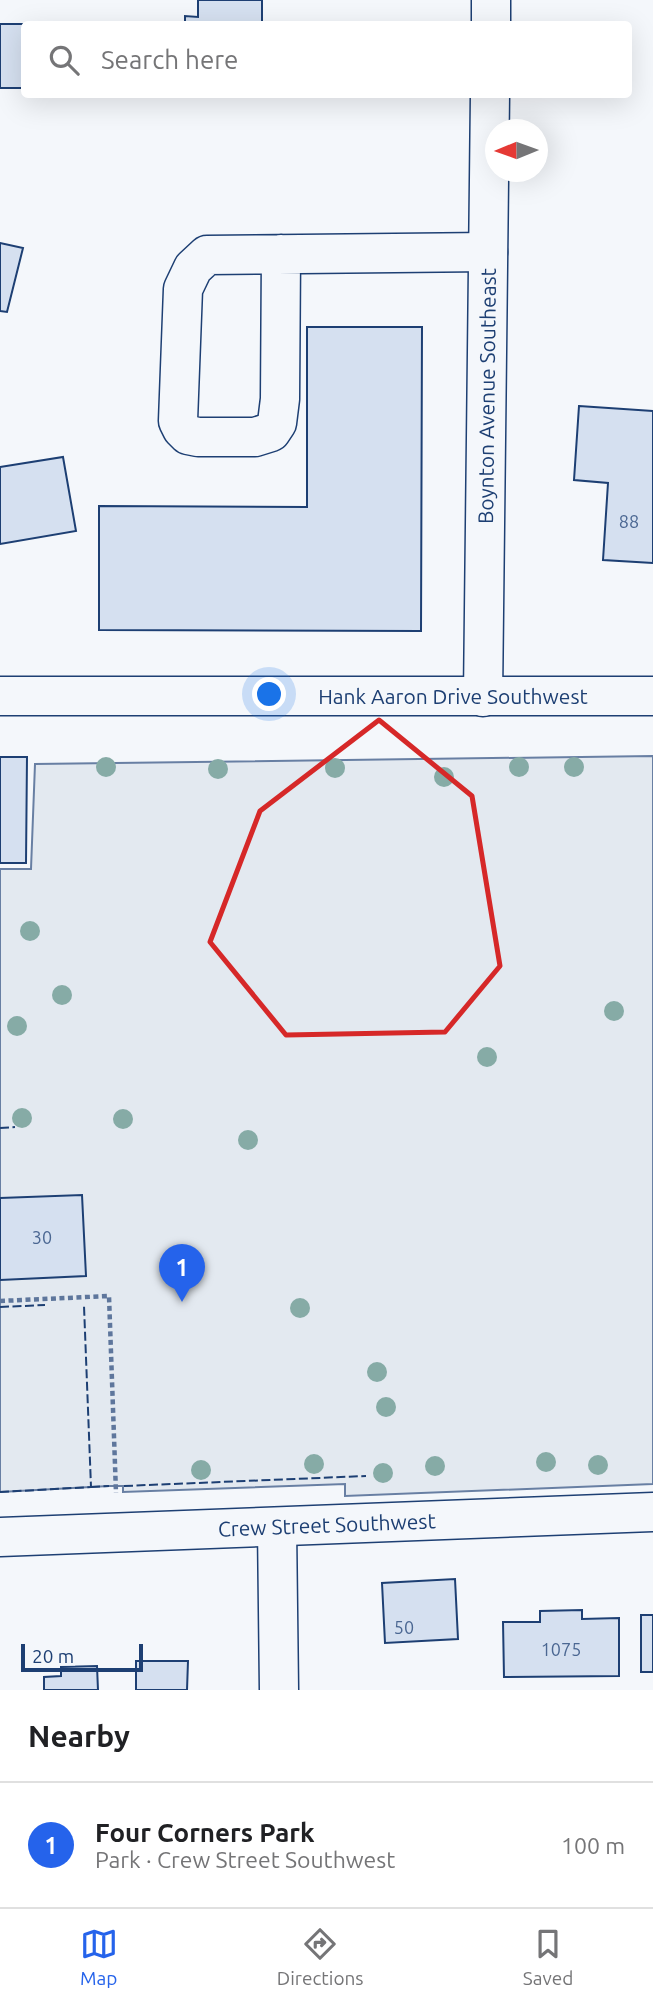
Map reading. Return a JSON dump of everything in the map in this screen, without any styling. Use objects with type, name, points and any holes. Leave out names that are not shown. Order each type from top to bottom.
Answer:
[{"type":"street","points":[[491,0],[491,21]]},
{"type":"street","name":"Boynton Avenue Southeast","points":[[483,697],[490,98]]},
{"type":"street","points":[[281,254],[280,399],[277,423],[271,432],[255,437],[188,435],[178,421],[183,289],[193,268],[208,255],[281,254],[488,252]]},
{"type":"street","name":"Hank Aaron Drive Southwest","points":[[0,696],[653,696]]},
{"type":"street","name":"Crew Street Southwest","points":[[0,1537],[653,1513]]},
{"type":"street","points":[[277,1527],[279,1690]]},
{"type":"path","points":[[0,1301],[109,1296],[116,1498]]},
{"type":"highlighted area","points":[[379,720],[472,796],[500,966],[445,1032],[286,1035],[210,942],[260,811]]},
{"type":"shaded area","points":[[653,756],[653,1484],[345,1496],[345,1484],[123,1492],[123,1486],[109,1486],[0,1492],[0,869],[31,869],[35,764]]},
{"type":"building","points":[[198,0],[262,0],[262,21],[185,21],[185,16],[198,17]]},
{"type":"building","points":[[0,24],[21,24],[21,88],[0,88]]},
{"type":"building","points":[[0,243],[23,248],[7,312],[0,311]]},
{"type":"building","points":[[307,327],[422,327],[421,631],[99,630],[99,506],[307,507]]},
{"type":"building","points":[[579,406],[653,411],[653,563],[603,560],[608,483],[574,480]]},
{"type":"building","points":[[63,457],[76,531],[0,544],[0,467]]},
{"type":"building","points":[[0,757],[27,757],[26,863],[0,863]]},
{"type":"building","points":[[82,1195],[86,1276],[0,1280],[0,1198]]},
{"type":"building","points":[[455,1579],[458,1639],[385,1643],[382,1583]]},
{"type":"building","points":[[582,1610],[582,1619],[619,1618],[619,1676],[504,1677],[503,1622],[540,1622],[540,1611]]},
{"type":"building","points":[[641,1615],[653,1615],[653,1672],[641,1672]]},
{"type":"building","points":[[136,1661],[188,1661],[187,1690],[136,1690]]},
{"type":"building","points":[[97,1666],[98,1690],[44,1690],[44,1677],[61,1676],[61,1667]]},
{"type":"fence","points":[[0,1128],[15,1127]]},
{"type":"fence","points":[[0,1307],[45,1305]]},
{"type":"fence","points":[[0,1492],[91,1487],[84,1306]]},
{"type":"fence","points":[[124,1486],[366,1476]]},
{"type":"fence","points":[[91,1487],[109,1486]]},
{"type":"place","name":"Four Corners Park","points":[[182,1302]]}]
